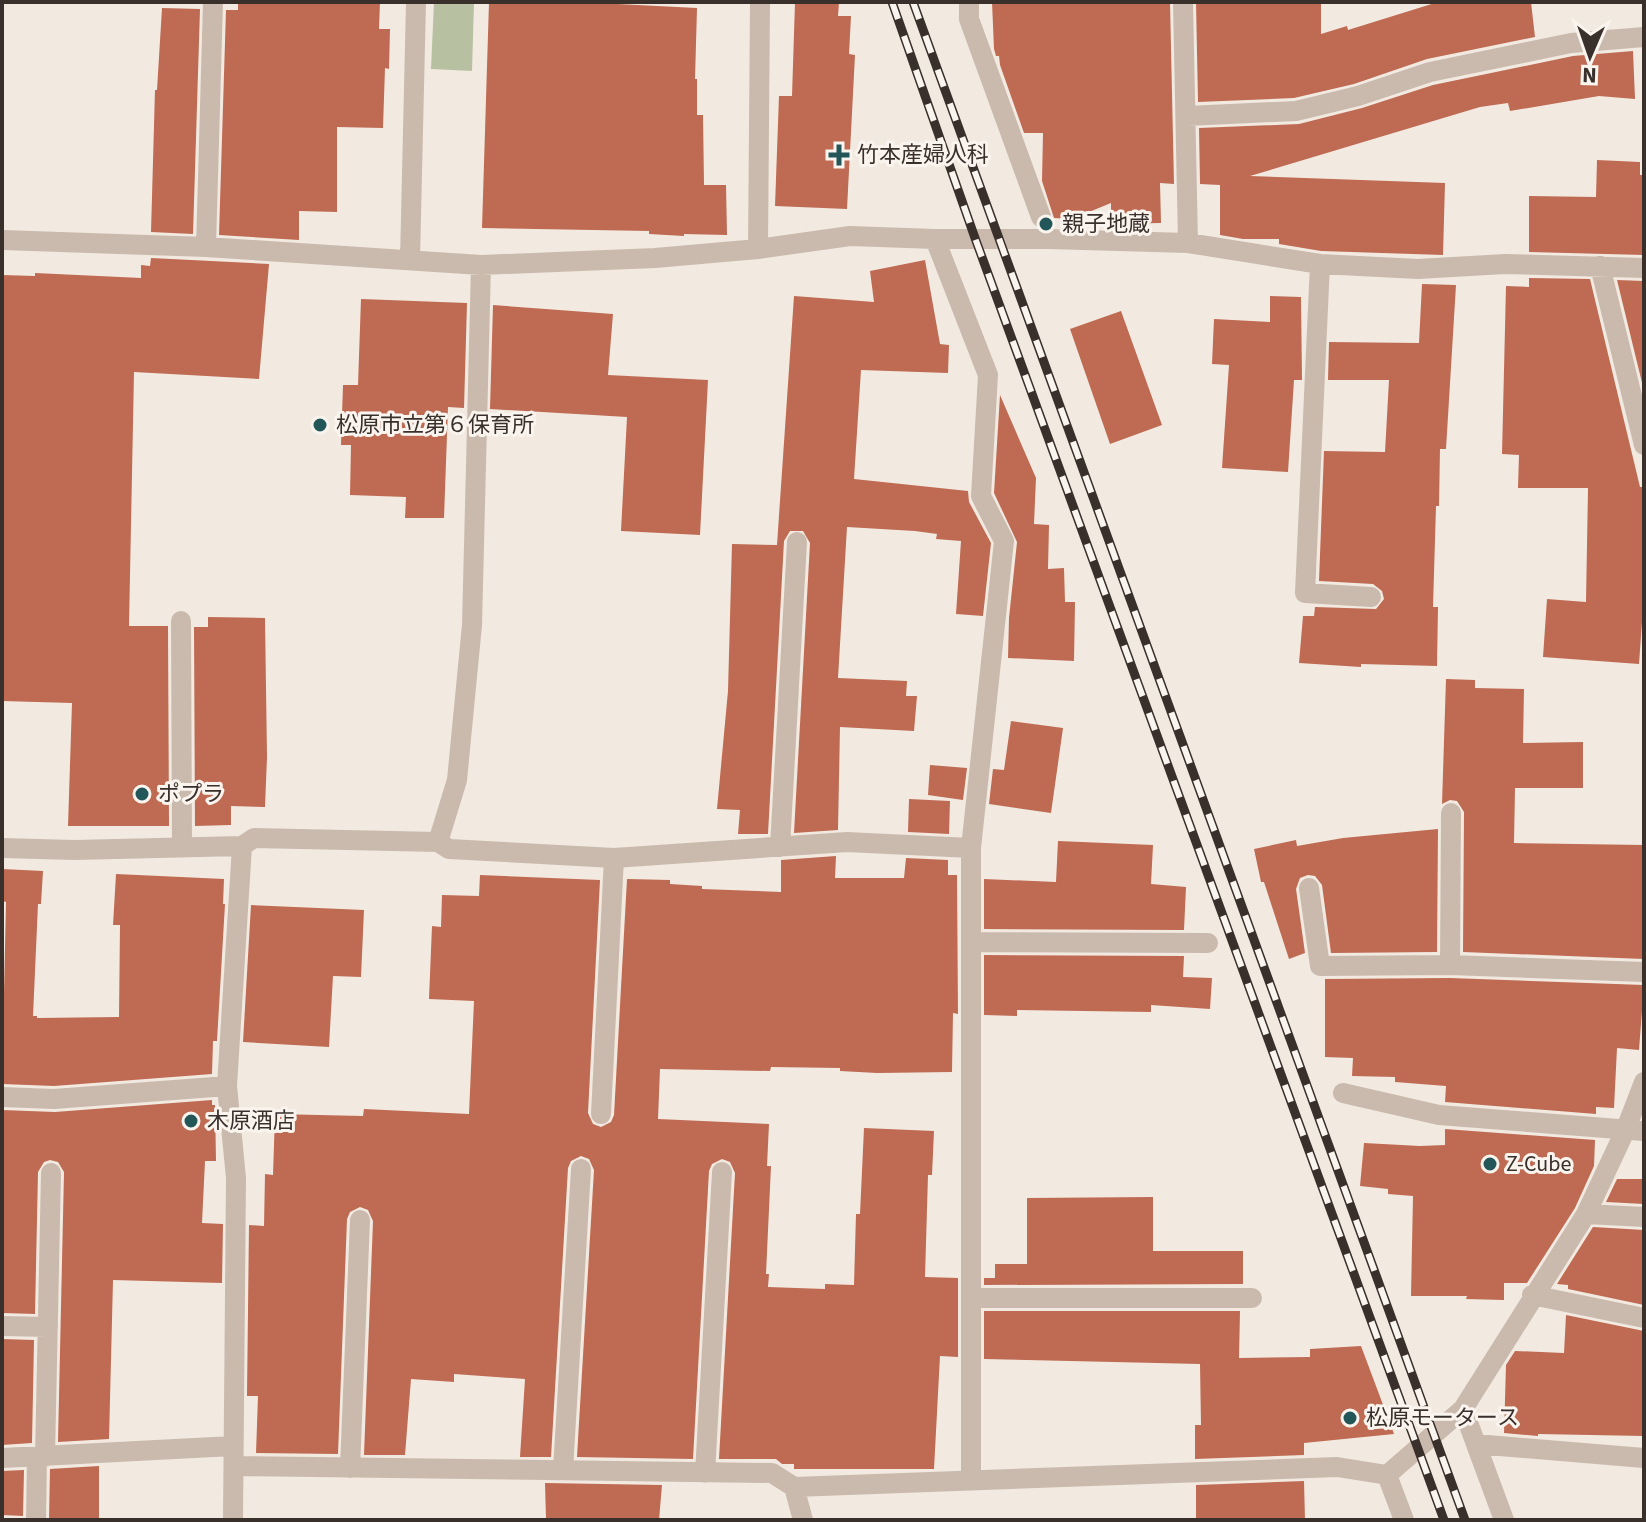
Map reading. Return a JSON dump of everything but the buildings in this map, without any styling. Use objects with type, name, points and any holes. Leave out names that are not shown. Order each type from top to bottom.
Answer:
[{"type":"street","points":[[206,247],[213,2]]},
{"type":"street","points":[[410,260],[416,2]]},
{"type":"street","points":[[758,249],[760,2]]},
{"type":"street","points":[[969,2],[969,19],[1043,227]]},
{"type":"street","points":[[1183,2],[1188,243]]},
{"type":"street","points":[[1187,116],[1296,111],[1358,96],[1430,72],[1571,43],[1644,37]]},
{"type":"street","points":[[2,240],[206,247],[481,265],[655,258],[758,249],[850,236],[935,239],[1043,227],[1188,243],[1320,264],[1418,269],[1505,264],[1644,268]]},
{"type":"street","points":[[935,239],[988,375],[981,496],[1004,541],[971,848],[971,1480]]},
{"type":"street","points":[[1320,264],[1305,593],[1371,597]]},
{"type":"street","points":[[438,842],[457,780],[472,625],[481,265]]},
{"type":"street","points":[[1600,266],[1644,445]]},
{"type":"street","points":[[780,847],[797,542]]},
{"type":"street","points":[[181,621],[182,848]]},
{"type":"street","points":[[1450,965],[1451,813]]},
{"type":"street","points":[[2,848],[74,850],[242,846],[254,838],[438,842],[449,849],[614,858],[847,842],[971,848]]},
{"type":"street","points":[[233,1520],[236,1178],[227,1086],[242,846]]},
{"type":"street","points":[[601,1114],[614,858]]},
{"type":"street","points":[[1309,888],[1320,966],[1450,965],[1644,972]]},
{"type":"street","points":[[971,942],[1208,943]]},
{"type":"street","points":[[1387,1475],[1463,1409],[1532,1295],[1586,1214],[1634,1131],[1644,1082]]},
{"type":"street","points":[[2,1097],[54,1099],[227,1086]]},
{"type":"street","points":[[1343,1093],[1439,1115],[1634,1131]]},
{"type":"street","points":[[563,1470],[581,1169]]},
{"type":"street","points":[[705,1473],[722,1172]]},
{"type":"street","points":[[36,1520],[48,1327],[51,1173]]},
{"type":"street","points":[[1586,1214],[1644,1217]]},
{"type":"street","points":[[350,1468],[360,1220]]},
{"type":"street","points":[[1532,1295],[1644,1318]]},
{"type":"street","points":[[971,1298],[1252,1298]]},
{"type":"street","points":[[2,1326],[48,1327]]},
{"type":"street","points":[[1463,1409],[1504,1520]]},
{"type":"street","points":[[1476,1444],[1644,1458]]},
{"type":"street","points":[[2,1458],[233,1456],[350,1468],[772,1473],[794,1487],[1337,1467],[1387,1475]]},
{"type":"street","points":[[1387,1475],[1404,1520]]},
{"type":"street","points":[[794,1487],[803,1520]]},
{"type":"green space","points":[[434,2],[474,2],[472,71],[431,69]]},
{"type":"railway","points":[[892,2],[975,238],[1444,1520]]},
{"type":"railway","points":[[913,2],[1465,1520]]},
{"type":"place","name":"竹本産婦人科","points":[[839,155]]},
{"type":"place","name":"親子地蔵","points":[[1046,224]]},
{"type":"place","name":"松原市立第６保育所","points":[[320,425]]},
{"type":"place","name":"ポプラ","points":[[142,794]]},
{"type":"place","name":"木原酒店","points":[[191,1121]]},
{"type":"place","name":"Z-Cube","points":[[1490,1164]]},
{"type":"place","name":"松原モータース","points":[[1350,1418]]}]
